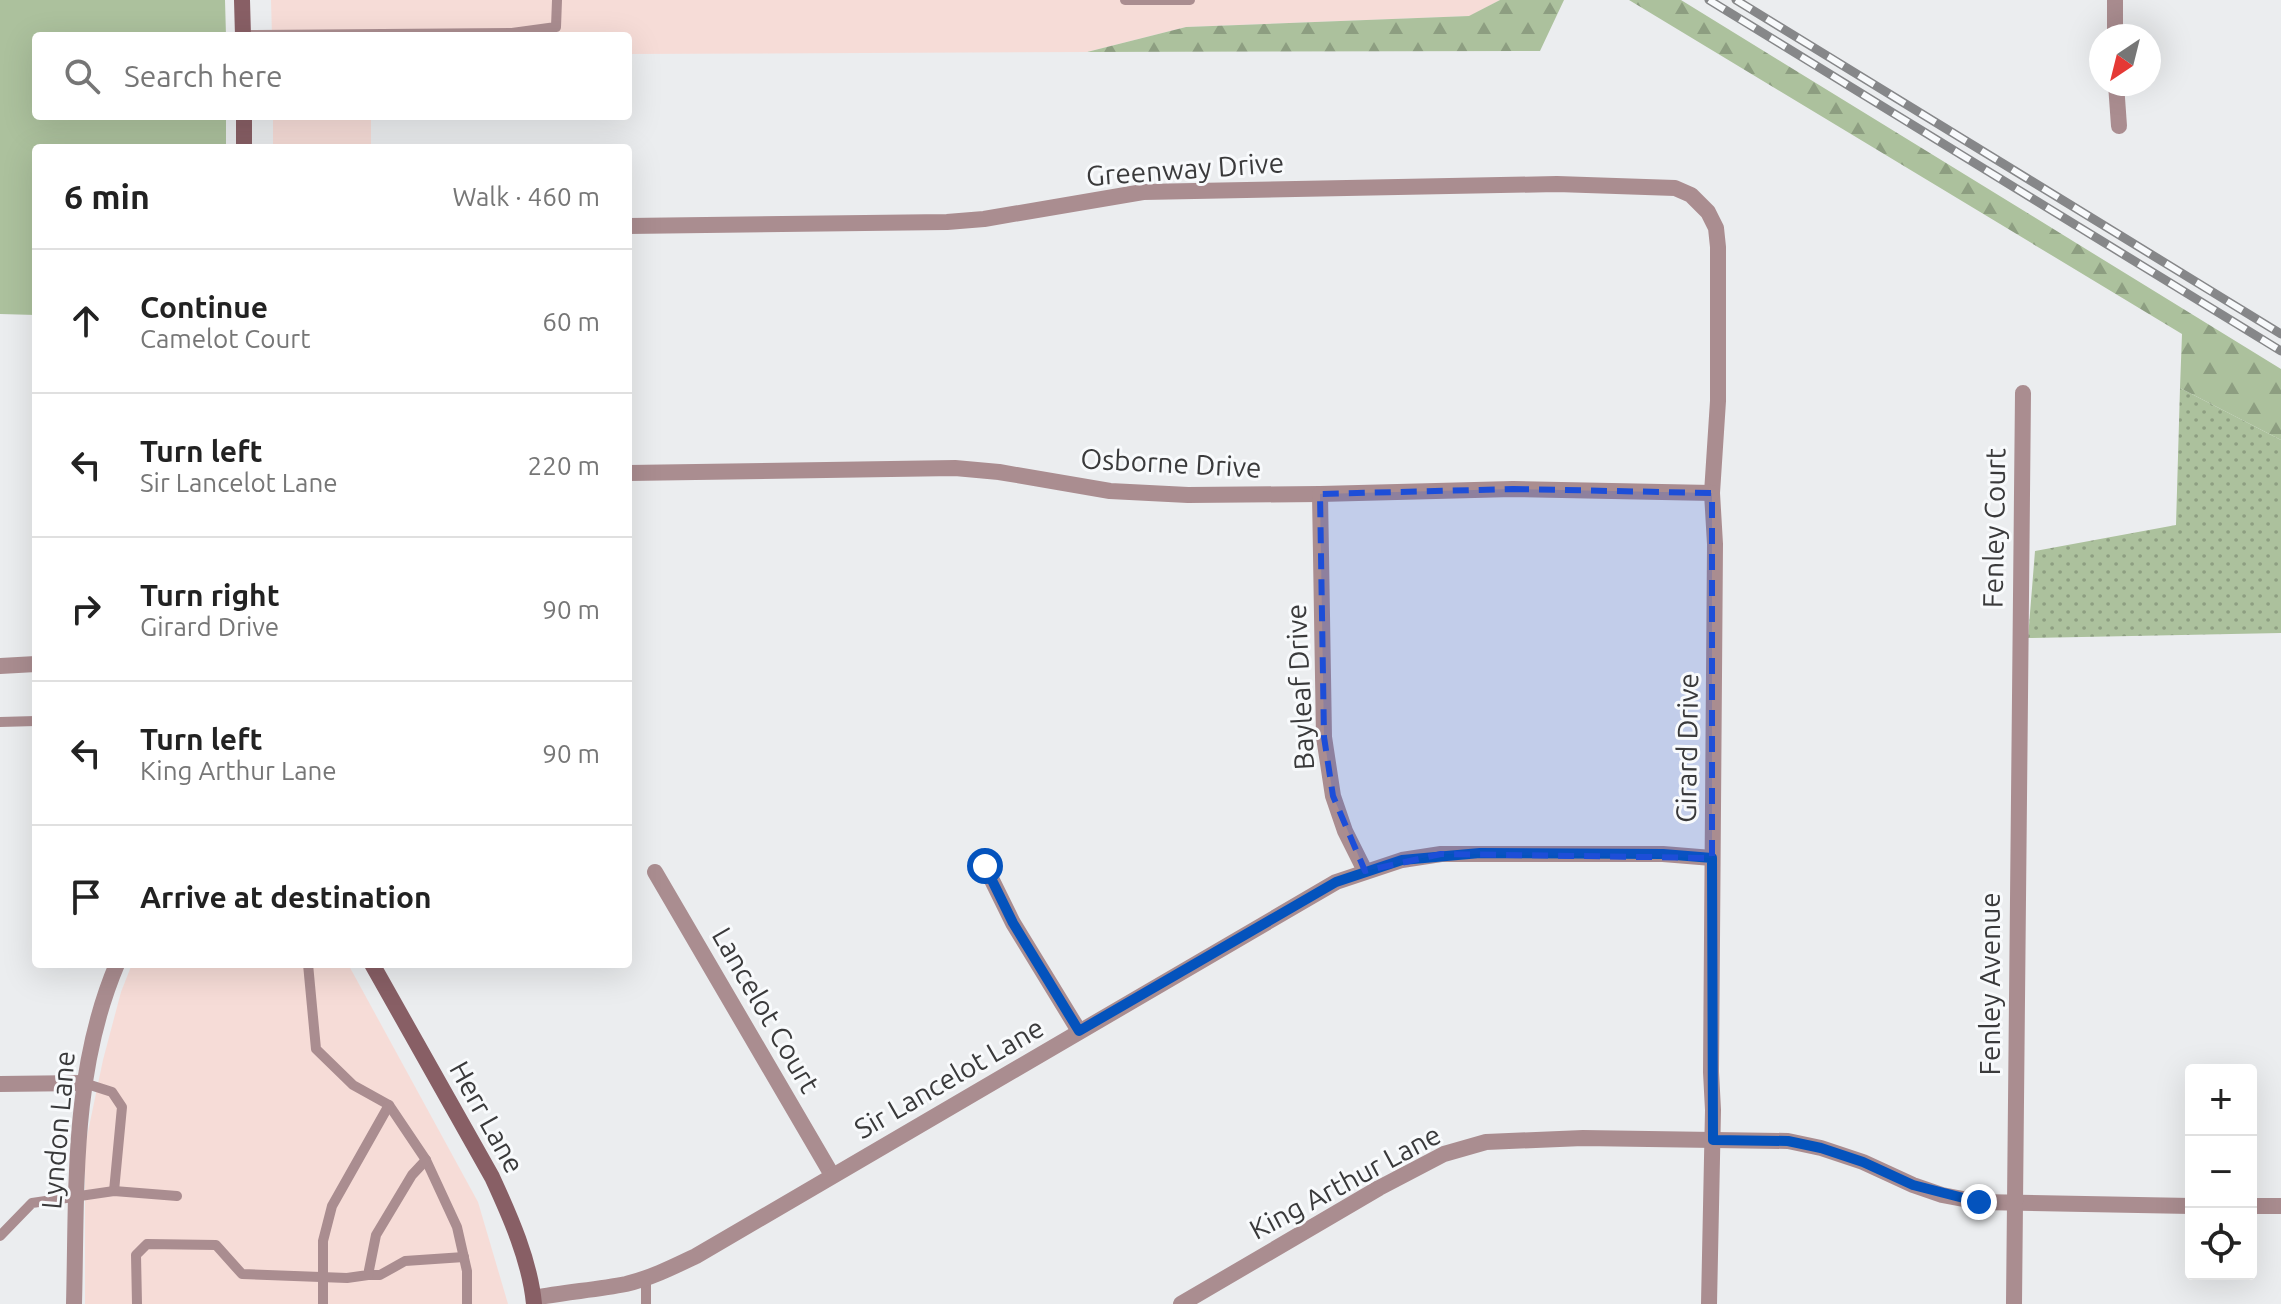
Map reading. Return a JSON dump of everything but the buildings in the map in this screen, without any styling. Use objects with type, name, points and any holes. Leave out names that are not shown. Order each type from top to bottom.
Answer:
[{"type":"main road","points":[[242,0],[243,32]]},
{"type":"main road","points":[[244,120],[244,144]]},
{"type":"main road","name":"Herr Lane","points":[[374,968],[507,1208],[534,1301]]},
{"type":"street","points":[[2115,0],[2115,24]]},
{"type":"street","points":[[2117,96],[2119,126]]},
{"type":"street","name":"Greenway Drive","points":[[632,226],[947,222],[984,219],[1143,192],[1269,188],[1557,184],[1675,188],[1696,199]]},
{"type":"street","name":"Girard Drive","points":[[1696,199],[1708,212],[1716,228],[1718,247],[1718,401],[1712,493],[1715,560],[1713,1140],[1709,1189],[1709,1304]]},
{"type":"street","name":"Fenley Court","points":[[2018,664],[2023,393]]},
{"type":"street","name":"Osborne Drive","points":[[632,473],[955,468],[999,472],[1110,491],[1188,495],[1513,489],[1712,493]]},
{"type":"street","name":"Bayleaf Drive","points":[[1320,494],[1324,737],[1333,796],[1345,831],[1365,871]]},
{"type":"street","points":[[0,666],[32,664]]},
{"type":"street","name":"Fenley Avenue","points":[[2014,1304],[2018,664]]},
{"type":"street","name":"Sir Lancelot Lane","points":[[534,1301],[570,1290],[626,1284],[696,1256],[1323,889],[1365,871],[1402,860],[1467,853],[1663,854],[1712,858]]},
{"type":"street","points":[[985,866],[1013,923],[1079,1031]]},
{"type":"street","name":"Lancelot Court","points":[[655,872],[832,1175]]},
{"type":"street","name":"Lyndon Lane","points":[[74,1304],[78,1135],[84,1083],[97,1017],[115,968]]},
{"type":"street","points":[[0,1084],[84,1083]]},
{"type":"street","name":"King Arthur Lane","points":[[1181,1304],[1379,1188],[1444,1154],[1486,1142],[1525,1139],[1788,1141],[1863,1162],[1942,1195],[1979,1202],[2185,1206]]},
{"type":"street","points":[[2257,1206],[2281,1206]]},
{"type":"lane","points":[[519,32],[556,27],[557,0]]},
{"type":"lane","points":[[1125,0],[1190,0]]},
{"type":"lane","points":[[0,722],[32,721]]},
{"type":"lane","points":[[308,968],[316,1049],[353,1085],[389,1105],[426,1160],[457,1227],[467,1271],[467,1304]]},
{"type":"lane","points":[[84,1083],[112,1092],[122,1107],[114,1191]]},
{"type":"lane","points":[[323,1304],[323,1241],[332,1206],[389,1105]]},
{"type":"lane","points":[[368,1275],[376,1235],[412,1175],[426,1160]]},
{"type":"lane","points":[[0,1236],[32,1203],[114,1191],[177,1196]]},
{"type":"lane","points":[[137,1304],[136,1255],[147,1244],[216,1245],[242,1274],[347,1278],[380,1275],[405,1261],[464,1257]]},
{"type":"lane","points":[[646,1278],[646,1304]]},
{"type":"highlighted area","points":[[1513,489],[1712,493],[1712,858],[1441,854],[1365,871],[1333,796],[1324,737],[1320,494]]},
{"type":"shaded area","points":[[271,0],[1500,0],[1470,16],[1186,27],[1087,52],[632,54],[632,32],[272,32]]},
{"type":"shaded area","points":[[273,120],[371,120],[371,144],[273,144]]},
{"type":"shaded area","points":[[130,968],[350,968],[478,1202],[508,1304],[85,1304],[85,1146],[121,992]]},
{"type":"green space","points":[[0,0],[225,0],[226,32],[32,32],[32,120],[226,120],[226,144],[32,144],[32,315],[0,314]]},
{"type":"green space","points":[[1500,0],[1564,0],[1540,51],[1087,52],[1186,27],[1469,16]]},
{"type":"green space","points":[[1629,0],[1681,0],[2281,369],[2281,440],[2180,388],[2182,334]]},
{"type":"green space","points":[[2180,388],[2281,440],[2281,633],[2028,638],[2035,551],[2176,525]]},
{"type":"railway","points":[[1709,0],[2281,351]]},
{"type":"railway","points":[[1736,0],[2281,334]]},
{"type":"route","points":[[985,866],[1013,923],[1079,1031],[1336,882],[1402,860],[1441,854],[1480,853],[1663,854],[1712,858],[1713,1140],[1788,1141],[1821,1148],[1942,1195],[1979,1202]]}]
